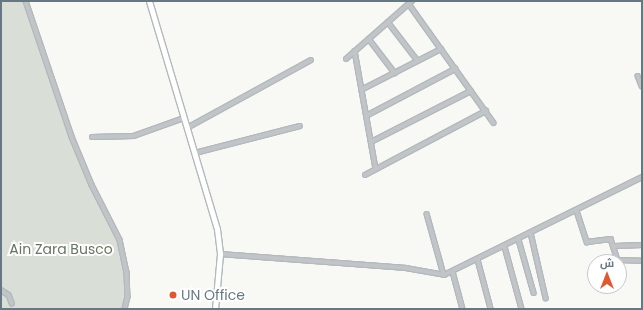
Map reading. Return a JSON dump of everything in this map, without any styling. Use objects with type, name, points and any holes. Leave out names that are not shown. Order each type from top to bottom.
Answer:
[{"type":"main road","points":[[149,1],[217,229],[220,254],[215,309]]},
{"type":"street","points":[[26,1],[72,137],[92,184],[118,234],[127,272],[128,297],[125,309]]},
{"type":"street","points":[[346,59],[412,1]]},
{"type":"street","points":[[409,4],[494,123]]},
{"type":"street","points":[[388,22],[418,61]]},
{"type":"street","points":[[369,39],[394,73]]},
{"type":"street","points":[[361,90],[441,49]]},
{"type":"street","points":[[354,51],[376,170]]},
{"type":"street","points":[[187,128],[311,60]]},
{"type":"street","points":[[366,116],[455,69]]},
{"type":"street","points":[[638,76],[642,86]]},
{"type":"street","points":[[371,142],[471,91]]},
{"type":"street","points":[[365,175],[486,111]]},
{"type":"street","points":[[92,136],[134,136],[184,118]]},
{"type":"street","points":[[195,154],[300,126]]},
{"type":"street","points":[[220,254],[406,268],[444,276],[505,247],[642,177]]},
{"type":"street","points":[[576,211],[587,242],[611,239],[615,246],[618,260],[642,261]]},
{"type":"street","points":[[427,214],[444,276]]},
{"type":"street","points":[[531,233],[546,298]]},
{"type":"street","points":[[519,240],[534,293]]},
{"type":"street","points":[[615,246],[642,245]]},
{"type":"street","points":[[505,247],[522,309]]},
{"type":"street","points":[[478,260],[491,309]]},
{"type":"street","points":[[453,272],[463,309]]},
{"type":"street","points":[[1,290],[9,294],[12,303]]},
{"type":"green space","name":"Ain Zara Busco","points":[[1,1],[28,1],[93,188],[119,234],[124,248],[128,276],[129,302],[126,309],[1,309]]},
{"type":"place","name":"UN Office","points":[[173,295]]}]
